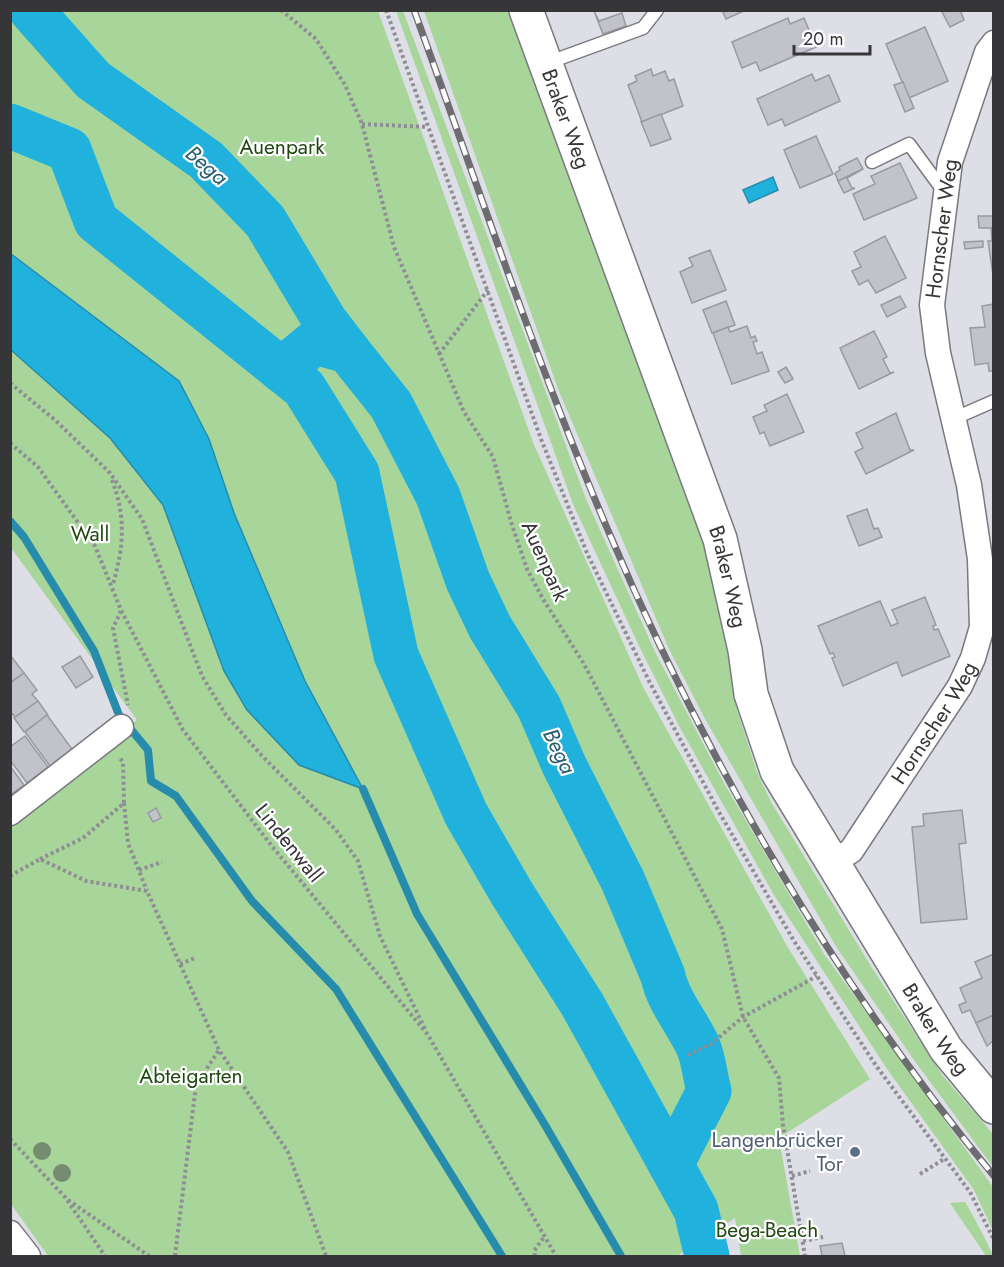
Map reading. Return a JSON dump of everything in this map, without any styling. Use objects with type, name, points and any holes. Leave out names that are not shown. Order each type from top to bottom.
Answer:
[{"type":"street","name":"Braker Weg","points":[[526,10],[720,539],[745,650],[752,694],[767,747],[798,808],[946,1049],[993,1107]]},
{"type":"street","name":"Hornscher Weg","points":[[831,863],[851,851],[960,686],[973,658],[982,627],[981,559],[969,485],[939,353],[932,305],[950,162],[987,52],[993,43]]},
{"type":"street","points":[[10,813],[118,725]]},
{"type":"street","points":[[10,1233],[28,1257]]},
{"type":"lane","points":[[545,64],[643,28],[657,10]]},
{"type":"lane","points":[[872,162],[909,144],[946,194]]},
{"type":"lane","points":[[953,419],[993,401]]},
{"type":"path","name":"Auenpark","points":[[281,10],[316,39],[345,85],[362,124],[394,247],[464,411],[494,457],[527,569],[543,599],[584,663],[722,929],[743,1017],[779,1078],[783,1125],[805,1257]]},
{"type":"path","points":[[386,10],[541,439],[592,563],[650,683],[713,802],[817,976],[877,1067],[970,1192],[993,1240]]},
{"type":"path","points":[[362,124],[428,127]]},
{"type":"path","points":[[438,354],[488,290]]},
{"type":"path","points":[[10,383],[55,420],[110,473],[142,519],[202,676],[226,715],[262,756],[336,830],[358,861],[380,936],[428,1035]]},
{"type":"path","name":"Lindenwall","points":[[10,443],[38,467],[95,546],[121,610],[183,730],[271,845],[428,1035],[556,1257]]},
{"type":"path","points":[[110,473],[122,506],[122,554],[112,584]]},
{"type":"path","points":[[121,610],[113,628],[128,843],[147,891],[219,1050],[288,1152],[326,1257]]},
{"type":"path","points":[[10,876],[83,838],[124,803]]},
{"type":"path","points":[[39,859],[86,881],[147,891]]},
{"type":"path","points":[[139,870],[162,861]]},
{"type":"path","points":[[180,964],[195,958]]},
{"type":"path","points":[[688,1055],[711,1044],[743,1017],[817,976]]},
{"type":"path","points":[[175,1257],[196,1085],[219,1050]]},
{"type":"path","points":[[10,1140],[65,1197],[105,1257]]},
{"type":"path","points":[[921,1174],[944,1159]]},
{"type":"path","points":[[792,1176],[810,1171]]},
{"type":"path","points":[[65,1197],[149,1257]]},
{"type":"path","points":[[782,1237],[801,1233]]},
{"type":"path","points":[[535,1257],[534,1251],[544,1237]]},
{"type":"path","points":[[803,1241],[823,1237]]},
{"type":"green space","points":[[11,11],[378,11],[534,445],[643,687],[787,946],[870,1079],[779,1138],[800,1256],[741,1256],[735,1218],[677,1256],[48,1256],[11,1204],[11,821],[137,720],[11,548],[11,350],[110,438],[163,505],[224,671],[299,765],[362,788],[305,681],[234,513],[209,439],[179,381],[11,254]]},
{"type":"green space","points":[[396,11],[403,11],[586,499],[656,654],[725,785],[824,954],[993,1187],[993,1231],[974,1190],[887,1069],[774,895],[679,726],[639,646],[573,504]]},
{"type":"green space","points":[[424,11],[512,11],[709,541],[737,710],[757,772],[771,802],[872,968],[943,1076],[993,1134],[993,1167],[914,1060],[837,948],[704,717],[669,649],[558,389]]},
{"type":"green space","points":[[965,1202],[993,1256],[986,1256],[950,1203]]},
{"type":"water","points":[[773,177],[778,190],[749,203],[743,190]]},
{"type":"water","points":[[11,254],[179,381],[209,439],[234,513],[305,681],[363,789],[299,765],[247,710],[224,671],[163,505],[110,438],[11,350]]},
{"type":"building","points":[[722,10],[746,10],[726,19]]},
{"type":"building","points":[[941,10],[960,10],[964,20],[950,27]]},
{"type":"building","points":[[594,11],[599,21],[622,13],[626,26],[603,34]]},
{"type":"building","points":[[788,18],[790,24],[804,18],[816,47],[760,71],[756,62],[742,68],[732,42]]},
{"type":"building","points":[[925,27],[948,81],[909,98],[886,44]]},
{"type":"building","points":[[651,69],[653,76],[665,71],[669,81],[674,79],[683,106],[642,122],[628,85],[637,81],[635,76]]},
{"type":"building","points":[[812,74],[815,81],[829,75],[840,101],[785,126],[782,119],[768,125],[757,99]]},
{"type":"building","points":[[903,82],[914,108],[905,112],[894,85]]},
{"type":"building","points":[[661,114],[671,139],[651,146],[641,122]]},
{"type":"building","points":[[816,136],[833,174],[800,188],[784,150]]},
{"type":"building","points":[[857,158],[863,169],[838,181],[835,173],[840,170],[839,167]]},
{"type":"building","points":[[900,163],[917,198],[864,220],[853,194],[875,184],[871,176]]},
{"type":"building","points":[[863,169],[847,178],[852,188],[855,188],[844,193],[838,181]]},
{"type":"building","points":[[978,216],[994,216],[994,228],[979,228]]},
{"type":"building","points":[[991,228],[994,228],[993,275],[988,241],[992,241]]},
{"type":"building","points":[[885,236],[906,278],[876,293],[868,280],[859,285],[852,271],[861,267],[854,252]]},
{"type":"building","points":[[983,241],[983,247],[965,249],[964,242]]},
{"type":"building","points":[[710,250],[726,290],[692,303],[680,272],[693,266],[689,258]]},
{"type":"building","points":[[900,296],[906,307],[887,317],[881,305]]},
{"type":"building","points":[[726,301],[735,325],[712,333],[703,310]]},
{"type":"building","points":[[994,304],[994,371],[989,371],[988,363],[975,365],[970,328],[985,327],[982,306]]},
{"type":"building","points":[[747,326],[751,338],[755,336],[757,341],[753,342],[757,354],[762,352],[769,371],[732,384],[713,333],[728,327],[730,332]]},
{"type":"building","points":[[874,331],[887,357],[883,359],[890,373],[894,372],[859,389],[840,348]]},
{"type":"building","points":[[786,367],[793,379],[785,383],[778,372]]},
{"type":"building","points":[[787,394],[804,432],[770,446],[764,432],[760,434],[753,417],[767,411],[764,405]]},
{"type":"building","points":[[896,413],[910,450],[914,450],[866,474],[855,452],[863,448],[856,433]]},
{"type":"building","points":[[867,509],[874,529],[878,528],[882,537],[859,546],[847,516]]},
{"type":"building","points":[[925,597],[936,625],[933,626],[934,630],[938,629],[950,656],[902,676],[897,662],[843,686],[832,658],[835,657],[833,653],[830,654],[818,626],[880,601],[891,626],[898,623],[892,610]]},
{"type":"building","points":[[10,655],[24,673],[10,683]]},
{"type":"building","points":[[80,656],[93,677],[76,688],[62,667]]},
{"type":"building","points":[[24,673],[37,690],[32,694],[38,701],[15,717],[10,711],[10,683]]},
{"type":"building","points":[[38,701],[48,715],[24,732],[14,718]]},
{"type":"building","points":[[47,715],[72,749],[50,766],[25,732]]},
{"type":"building","points":[[25,736],[48,767],[27,783],[10,760],[10,747]]},
{"type":"building","points":[[10,766],[24,785],[10,795]]},
{"type":"building","points":[[156,808],[161,818],[153,822],[148,813]]},
{"type":"building","points":[[962,810],[966,843],[959,844],[967,919],[921,923],[912,827],[924,826],[923,814]]},
{"type":"building","points":[[994,954],[994,1015],[976,1023],[970,1010],[962,1013],[959,1005],[966,1002],[960,988],[982,978],[975,962]]},
{"type":"building","points":[[994,1015],[994,1040],[987,1046],[976,1023]]},
{"type":"building","points":[[842,1243],[845,1256],[822,1256],[820,1246]]},
{"type":"waterway","name":"Bega","points":[[31,10],[93,80],[206,160],[265,221],[325,321],[348,351]]},
{"type":"waterway","name":"Bega","points":[[10,126],[69,150],[96,221],[304,388],[357,473],[396,655],[466,814],[511,892],[582,1004],[696,1210],[707,1256]]},
{"type":"waterway","name":"Bega","points":[[281,370],[315,342],[348,351],[391,405],[438,496],[468,581],[490,627],[539,707],[564,765],[623,881],[669,994],[700,1051],[709,1091],[671,1165]]},
{"type":"waterway","points":[[10,521],[24,537],[94,651],[119,715],[148,750],[151,781],[176,796],[252,901],[336,989],[502,1256]]},
{"type":"waterway","name":"Bega","points":[[363,789],[417,914],[545,1125],[621,1256]]},
{"type":"railway","points":[[414,10],[555,400],[607,528],[686,699],[777,866],[827,947],[880,1026],[994,1176]]},
{"type":"place","name":"Langenbrücker Tor","points":[[855,1152]]},
{"type":"park label","name":"Wall","points":[[90,534]]},
{"type":"park label","name":"Abteigarten","points":[[191,1076]]},
{"type":"park label","name":"Bega-Beach","points":[[767,1230]]}]
